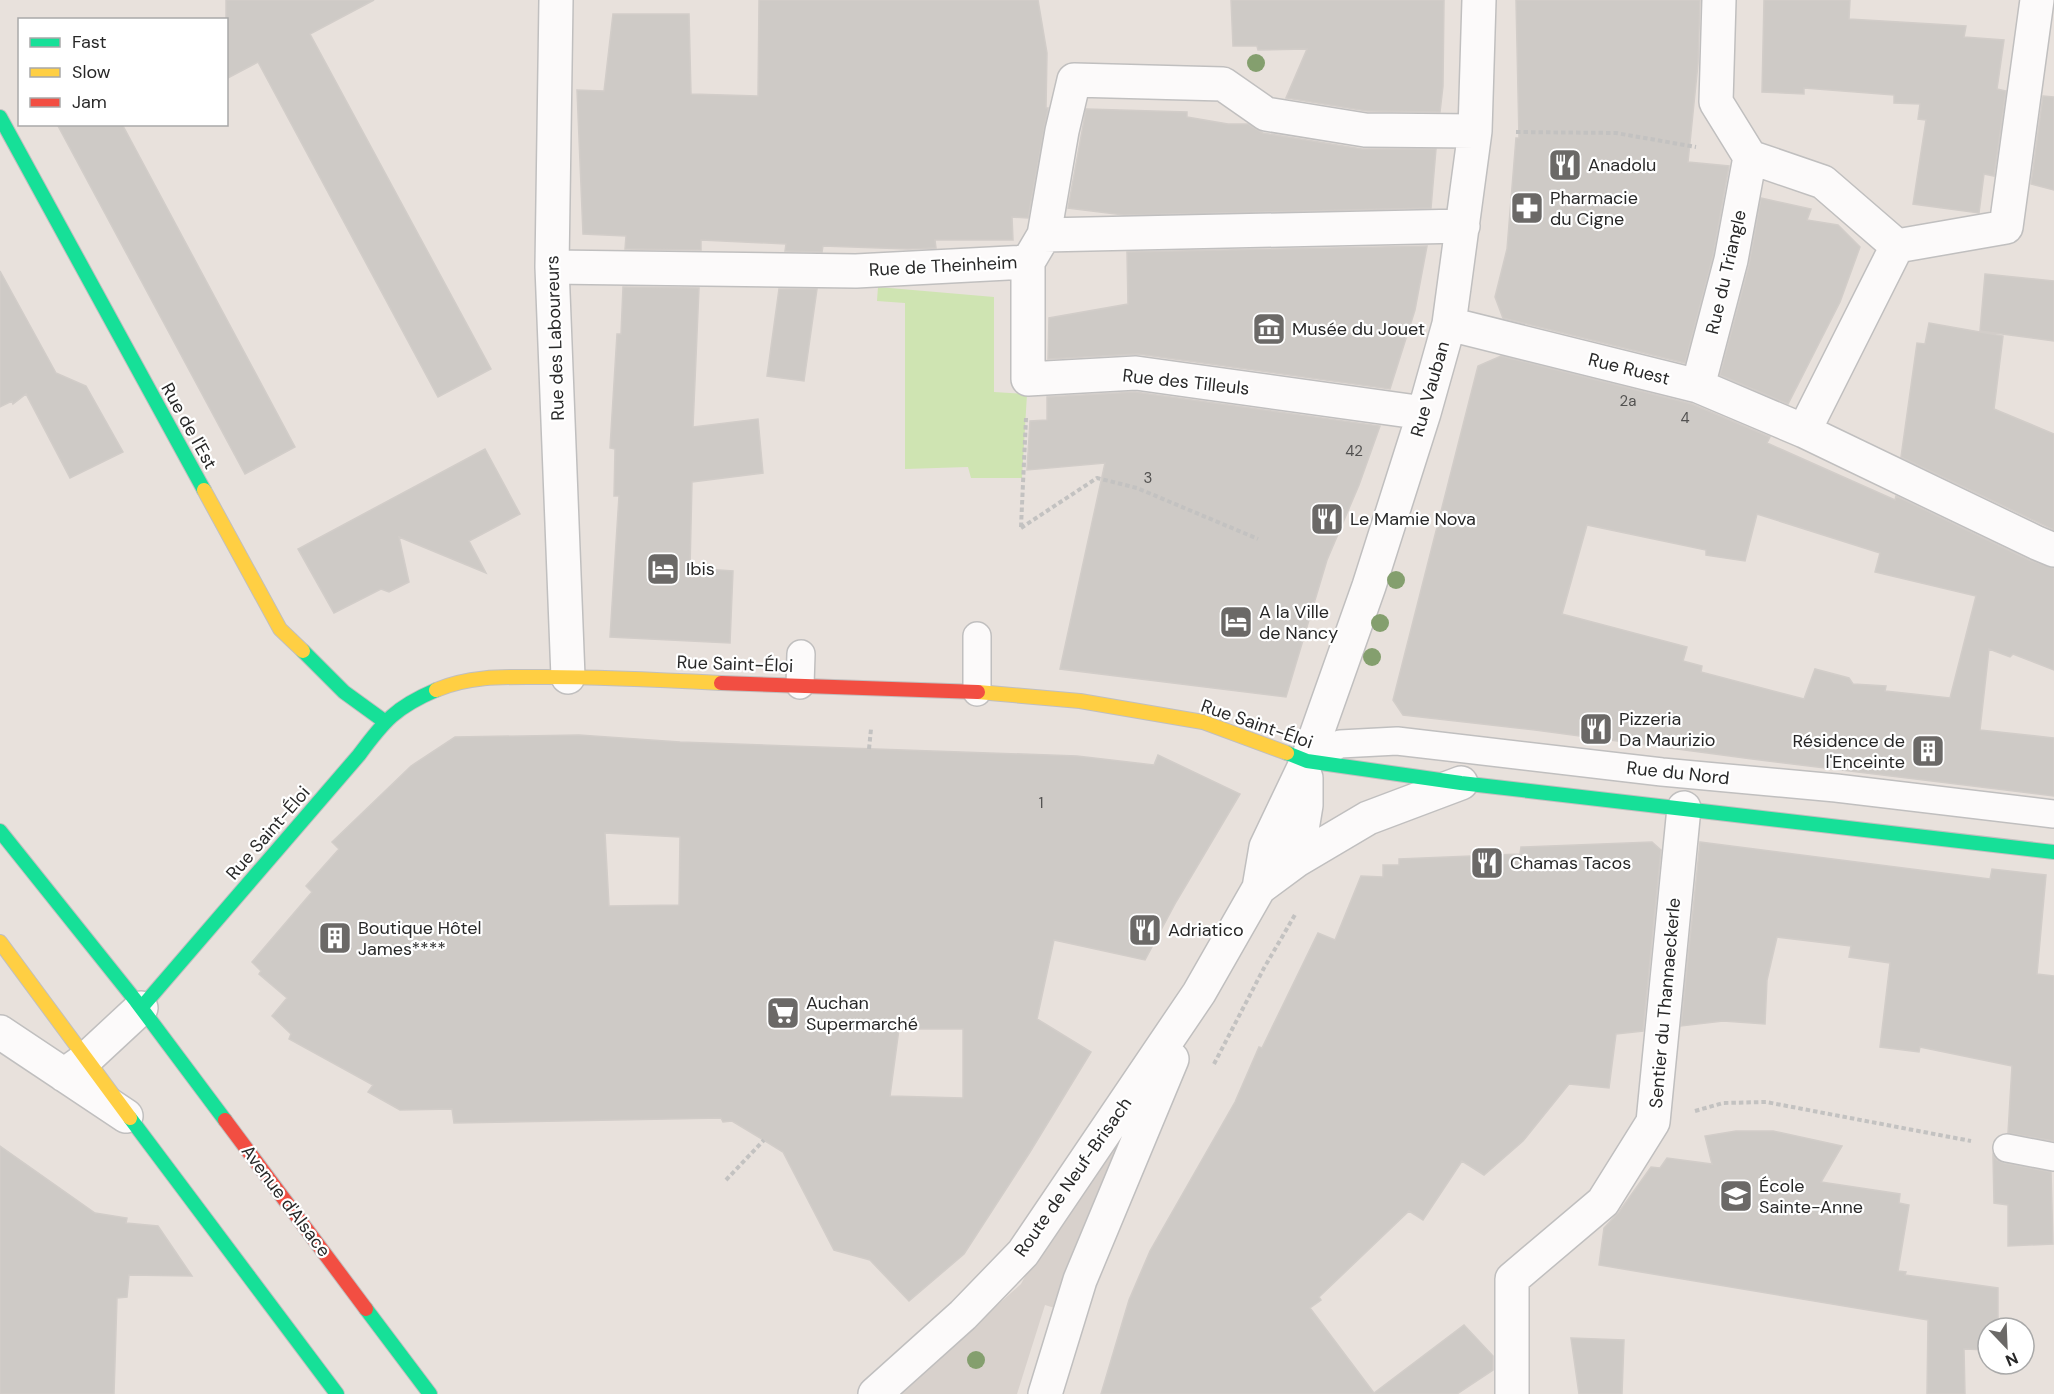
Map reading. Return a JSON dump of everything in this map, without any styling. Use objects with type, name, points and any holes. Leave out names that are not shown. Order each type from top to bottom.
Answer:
[{"type":"street","name":"Rue des Laboureurs","points":[[556,0],[552,267],[568,677]]},
{"type":"street","name":"Rue Vauban","points":[[1307,762],[1369,586],[1424,413],[1449,324],[1475,131],[1479,0]]},
{"type":"street","points":[[1719,0],[1716,102],[1750,157],[1823,182],[1897,246]]},
{"type":"street","points":[[1897,246],[2006,227],[2043,4]]},
{"type":"street","points":[[1028,379],[1036,249],[1074,80],[1223,84],[1266,114],[1365,130],[1475,131]]},
{"type":"street","name":"Rue de l'Est","points":[[0,117],[280,630],[344,692],[384,721]]},
{"type":"street","name":"Rue du Triangle","points":[[1698,386],[1731,260],[1750,157]]},
{"type":"street","name":"Rue de Theinheim","points":[[552,267],[856,271],[1036,249],[1126,233],[1463,226]]},
{"type":"street","points":[[1803,431],[1897,246]]},
{"type":"street","name":"Rue Ruest","points":[[1449,324],[1698,386],[1803,431],[2054,550]]},
{"type":"street","name":"Rue des Tilleuls","points":[[1028,379],[1136,373],[1424,413]]},
{"type":"street","name":"Rue Saint-Éloi","points":[[141,1008],[359,755],[384,721],[414,699],[450,684],[489,677],[568,677],[977,692],[1080,701],[1203,722],[1307,762],[1461,783]]},
{"type":"street","points":[[1297,860],[1306,805],[1307,762]]},
{"type":"street","name":"Route de Neuf-Brisach","points":[[875,1394],[963,1315],[1023,1253],[1199,993],[1258,888],[1266,847],[1307,762]]},
{"type":"street","name":"Route de Neuf-Brisach","points":[[1258,888],[1297,860],[1368,818],[1461,783]]},
{"type":"street","name":"Rue du Nord","points":[[1461,783],[2054,852]]},
{"type":"street","name":"Sentier du Thannaeckerle","points":[[1512,1394],[1512,1279],[1603,1202],[1653,1122],[1684,808]]},
{"type":"street","name":"Avenue d'Alsace","points":[[0,831],[141,1008],[430,1394]]},
{"type":"street","points":[[0,942],[75,1067],[129,1118],[337,1394]]},
{"type":"street","name":"Route de Neuf-Brisach","points":[[1045,1394],[1080,1280],[1199,993]]},
{"type":"street","points":[[75,1067],[141,1008]]},
{"type":"street","points":[[0,1032],[75,1067]]},
{"type":"lane","points":[[977,636],[977,692]]},
{"type":"lane","points":[[800,685],[801,654]]},
{"type":"lane","name":"Rue du Nord","points":[[1307,762],[1340,744],[1397,741],[2054,814]]},
{"type":"lane","points":[[2007,1148],[2054,1157]]},
{"type":"path","points":[[1475,131],[1616,133],[1750,157]]},
{"type":"path","points":[[1028,379],[1022,528],[1097,478],[1137,488],[1258,539]]},
{"type":"path","points":[[1653,1122],[1723,1103],[1766,1102],[2007,1148]]},
{"type":"path","points":[[726,1180],[764,1140]]},
{"type":"green space","points":[[878,287],[994,297],[994,392],[1027,394],[1022,478],[971,478],[968,467],[905,469],[905,303],[877,301]]},
{"type":"shaded area","points":[[1115,1133],[1127,1134],[1087,1219],[1058,1309],[1045,1305],[1017,1394],[896,1394],[1021,1284],[1042,1245]]},
{"type":"building","points":[[226,0],[374,0],[310,34],[491,369],[438,397],[258,62],[228,78],[228,18],[226,18]]},
{"type":"building","points":[[759,0],[1038,0],[1047,53],[1046,108],[1048,108],[1028,218],[1012,217],[1013,240],[935,240],[936,248],[908,249],[823,246],[822,252],[785,251],[786,244],[701,240],[701,250],[625,249],[626,236],[583,234],[577,90],[604,91],[613,14],[689,14],[691,94],[758,96]]},
{"type":"building","points":[[1231,0],[1444,0],[1443,86],[1440,112],[1367,111],[1286,98],[1307,49],[1258,50],[1257,46],[1233,46]]},
{"type":"building","points":[[1516,0],[1700,0],[1698,64],[1688,162],[1729,166],[1713,256],[1685,363],[1503,318],[1495,297],[1507,249],[1516,138],[1519,138]]},
{"type":"building","points":[[1764,0],[1850,0],[1849,19],[1966,26],[1964,37],[2004,40],[1997,89],[2006,91],[1994,176],[1984,174],[1979,213],[1913,204],[1926,120],[1918,119],[1920,104],[1894,103],[1894,95],[1804,88],[1804,94],[1762,92]]},
{"type":"building","points":[[2043,96],[2054,97],[2054,190],[2031,184]]},
{"type":"building","points":[[1086,109],[1187,112],[1187,117],[1228,124],[1248,124],[1263,133],[1362,149],[1436,149],[1431,208],[1124,215],[1068,208]]},
{"type":"building","points":[[58,126],[123,126],[295,447],[245,474]]},
{"type":"building","points":[[1761,198],[1811,209],[1807,220],[1838,225],[1860,247],[1840,302],[1788,404],[1720,375],[1749,265]]},
{"type":"building","name":"Musée du Jouet","points":[[1427,246],[1415,310],[1390,389],[1138,354],[1048,359],[1049,318],[1128,304],[1127,252]]},
{"type":"building","points":[[0,271],[56,373],[86,386],[123,452],[70,478],[26,394],[13,404],[12,401],[0,407]]},
{"type":"building","points":[[1985,274],[2054,281],[2054,341],[1980,331]]},
{"type":"building","points":[[623,287],[699,288],[693,427],[758,419],[763,473],[692,482],[690,568],[733,571],[730,643],[610,637],[619,496],[614,496],[615,449],[610,448],[617,334],[621,334]]},
{"type":"building","points":[[779,289],[817,289],[804,381],[767,376]]},
{"type":"building","points":[[1929,323],[2003,336],[1994,409],[2054,434],[2054,530],[1901,457],[1917,343],[1925,344]]},
{"type":"building","points":[[1501,356],[1692,404],[1770,437],[1767,443],[1895,500],[1896,496],[2029,560],[2054,568],[2054,670],[2013,654],[2010,657],[1989,649],[1980,730],[2054,738],[2054,796],[1403,715],[1393,700],[1478,366]],"holes":[[[1757,514],[1880,553],[1875,572],[1976,596],[1950,698],[1885,691],[1886,686],[1853,684],[1849,678],[1815,669],[1804,699],[1701,672],[1702,666],[1683,661],[1687,647],[1562,614],[1587,525],[1706,550],[1706,555],[1745,561]]]},
{"type":"building","points":[[1135,392],[1380,426],[1359,485],[1327,560],[1286,697],[1060,669],[1105,463],[1027,470],[1030,421],[1047,420],[1047,397]]},
{"type":"building","points":[[485,449],[520,514],[469,541],[486,573],[399,537],[409,582],[389,592],[381,589],[334,613],[298,549]]},
{"type":"building","points":[[579,735],[680,742],[1077,756],[1154,765],[1158,755],[1240,794],[1176,902],[1145,960],[1054,940],[1037,1019],[1091,1052],[964,1254],[909,1301],[870,1260],[834,1250],[783,1152],[732,1121],[723,1122],[721,1118],[454,1123],[452,1109],[400,1110],[368,1092],[373,1085],[289,1039],[291,1034],[272,1016],[287,998],[259,974],[261,971],[252,962],[312,892],[306,886],[339,849],[332,842],[411,766],[455,737]],"holes":[[[605,833],[680,837],[679,905],[609,906]],[[899,1029],[963,1029],[963,1098],[890,1096]]]},
{"type":"building","points":[[1652,842],[1661,850],[1643,1031],[1616,1034],[1609,1088],[1569,1084],[1523,1141],[1484,1175],[1462,1161],[1423,1220],[1409,1211],[1319,1297],[1321,1300],[1310,1308],[1374,1393],[1464,1325],[1493,1356],[1493,1370],[1457,1394],[1101,1394],[1129,1300],[1150,1251],[1235,1102],[1259,1047],[1262,1048],[1318,933],[1335,940],[1361,876],[1383,877],[1383,865],[1399,865],[1399,859],[1520,854],[1521,847]]},
{"type":"building","points":[[1700,842],[1990,879],[1992,869],[2046,875],[2037,974],[2054,976],[2054,1141],[2008,1133],[2012,1066],[1920,1047],[1919,1052],[1880,1047],[1890,963],[1849,957],[1851,946],[1777,937],[1767,980],[1765,1024],[1723,1021],[1681,1026]]},
{"type":"building","points":[[1736,1131],[1773,1131],[1842,1146],[1821,1182],[1900,1194],[1899,1203],[1909,1205],[1898,1271],[1906,1272],[1905,1275],[1998,1288],[1998,1316],[1976,1316],[1976,1350],[1964,1349],[1965,1394],[1927,1394],[1928,1320],[1599,1265],[1604,1228],[1619,1212],[1651,1167],[1660,1168],[1667,1158],[1712,1164],[1705,1136]]},
{"type":"building","points":[[0,1146],[95,1213],[127,1218],[126,1223],[158,1226],[192,1276],[129,1275],[127,1297],[117,1298],[114,1394],[0,1394]]},
{"type":"building","points":[[1993,1155],[2004,1163],[2051,1172],[2053,1244],[2008,1246],[2008,1205],[1994,1203]]},
{"type":"building","points":[[1571,1338],[1624,1340],[1622,1394],[1579,1394]]},
{"type":"traffic: fast","points":[[0,117],[204,490]]},
{"type":"traffic: fast","points":[[303,651],[344,692],[384,721]]},
{"type":"traffic: fast","points":[[141,1008],[384,724],[401,709],[436,690]]},
{"type":"traffic: fast","points":[[1287,753],[1307,761],[1461,783],[2054,852]]},
{"type":"traffic: fast","points":[[0,831],[136,1001],[225,1120]]},
{"type":"traffic: fast","points":[[130,1118],[337,1394]]},
{"type":"traffic: fast","points":[[366,1309],[430,1394]]},
{"type":"traffic: slow","points":[[204,490],[280,629],[303,651]]},
{"type":"traffic: slow","points":[[436,690],[476,679],[503,677],[611,678],[721,683]]},
{"type":"traffic: slow","points":[[978,692],[1080,701],[1203,722],[1287,753]]},
{"type":"traffic: slow","points":[[0,942],[130,1118]]},
{"type":"traffic: jam","points":[[721,683],[978,692]]},
{"type":"traffic: jam","points":[[225,1120],[366,1309]]},
{"type":"place","name":"Anadolu","points":[[1565,165]]},
{"type":"place","name":"Pharmacie du Cigne","points":[[1527,208]]},
{"type":"place","name":"Musée du Jouet","points":[[1269,329]]},
{"type":"place","name":"Le Mamie Nova","points":[[1327,519]]},
{"type":"place","name":"Ibis","points":[[663,569]]},
{"type":"place","name":"A la Ville de Nancy","points":[[1236,622]]},
{"type":"place","name":"Pizzeria Da Maurizio","points":[[1596,729]]},
{"type":"place","name":"Résidence de l'Enceinte","points":[[1928,751]]},
{"type":"place","name":"Chamas Tacos","points":[[1487,863]]},
{"type":"place","name":"Adriatico","points":[[1145,930]]},
{"type":"place","name":"Boutique Hôtel James****","points":[[335,938]]},
{"type":"place","name":"Auchan Supermarché","points":[[783,1013]]},
{"type":"place","name":"École Sainte-Anne","points":[[1736,1196]]}]
